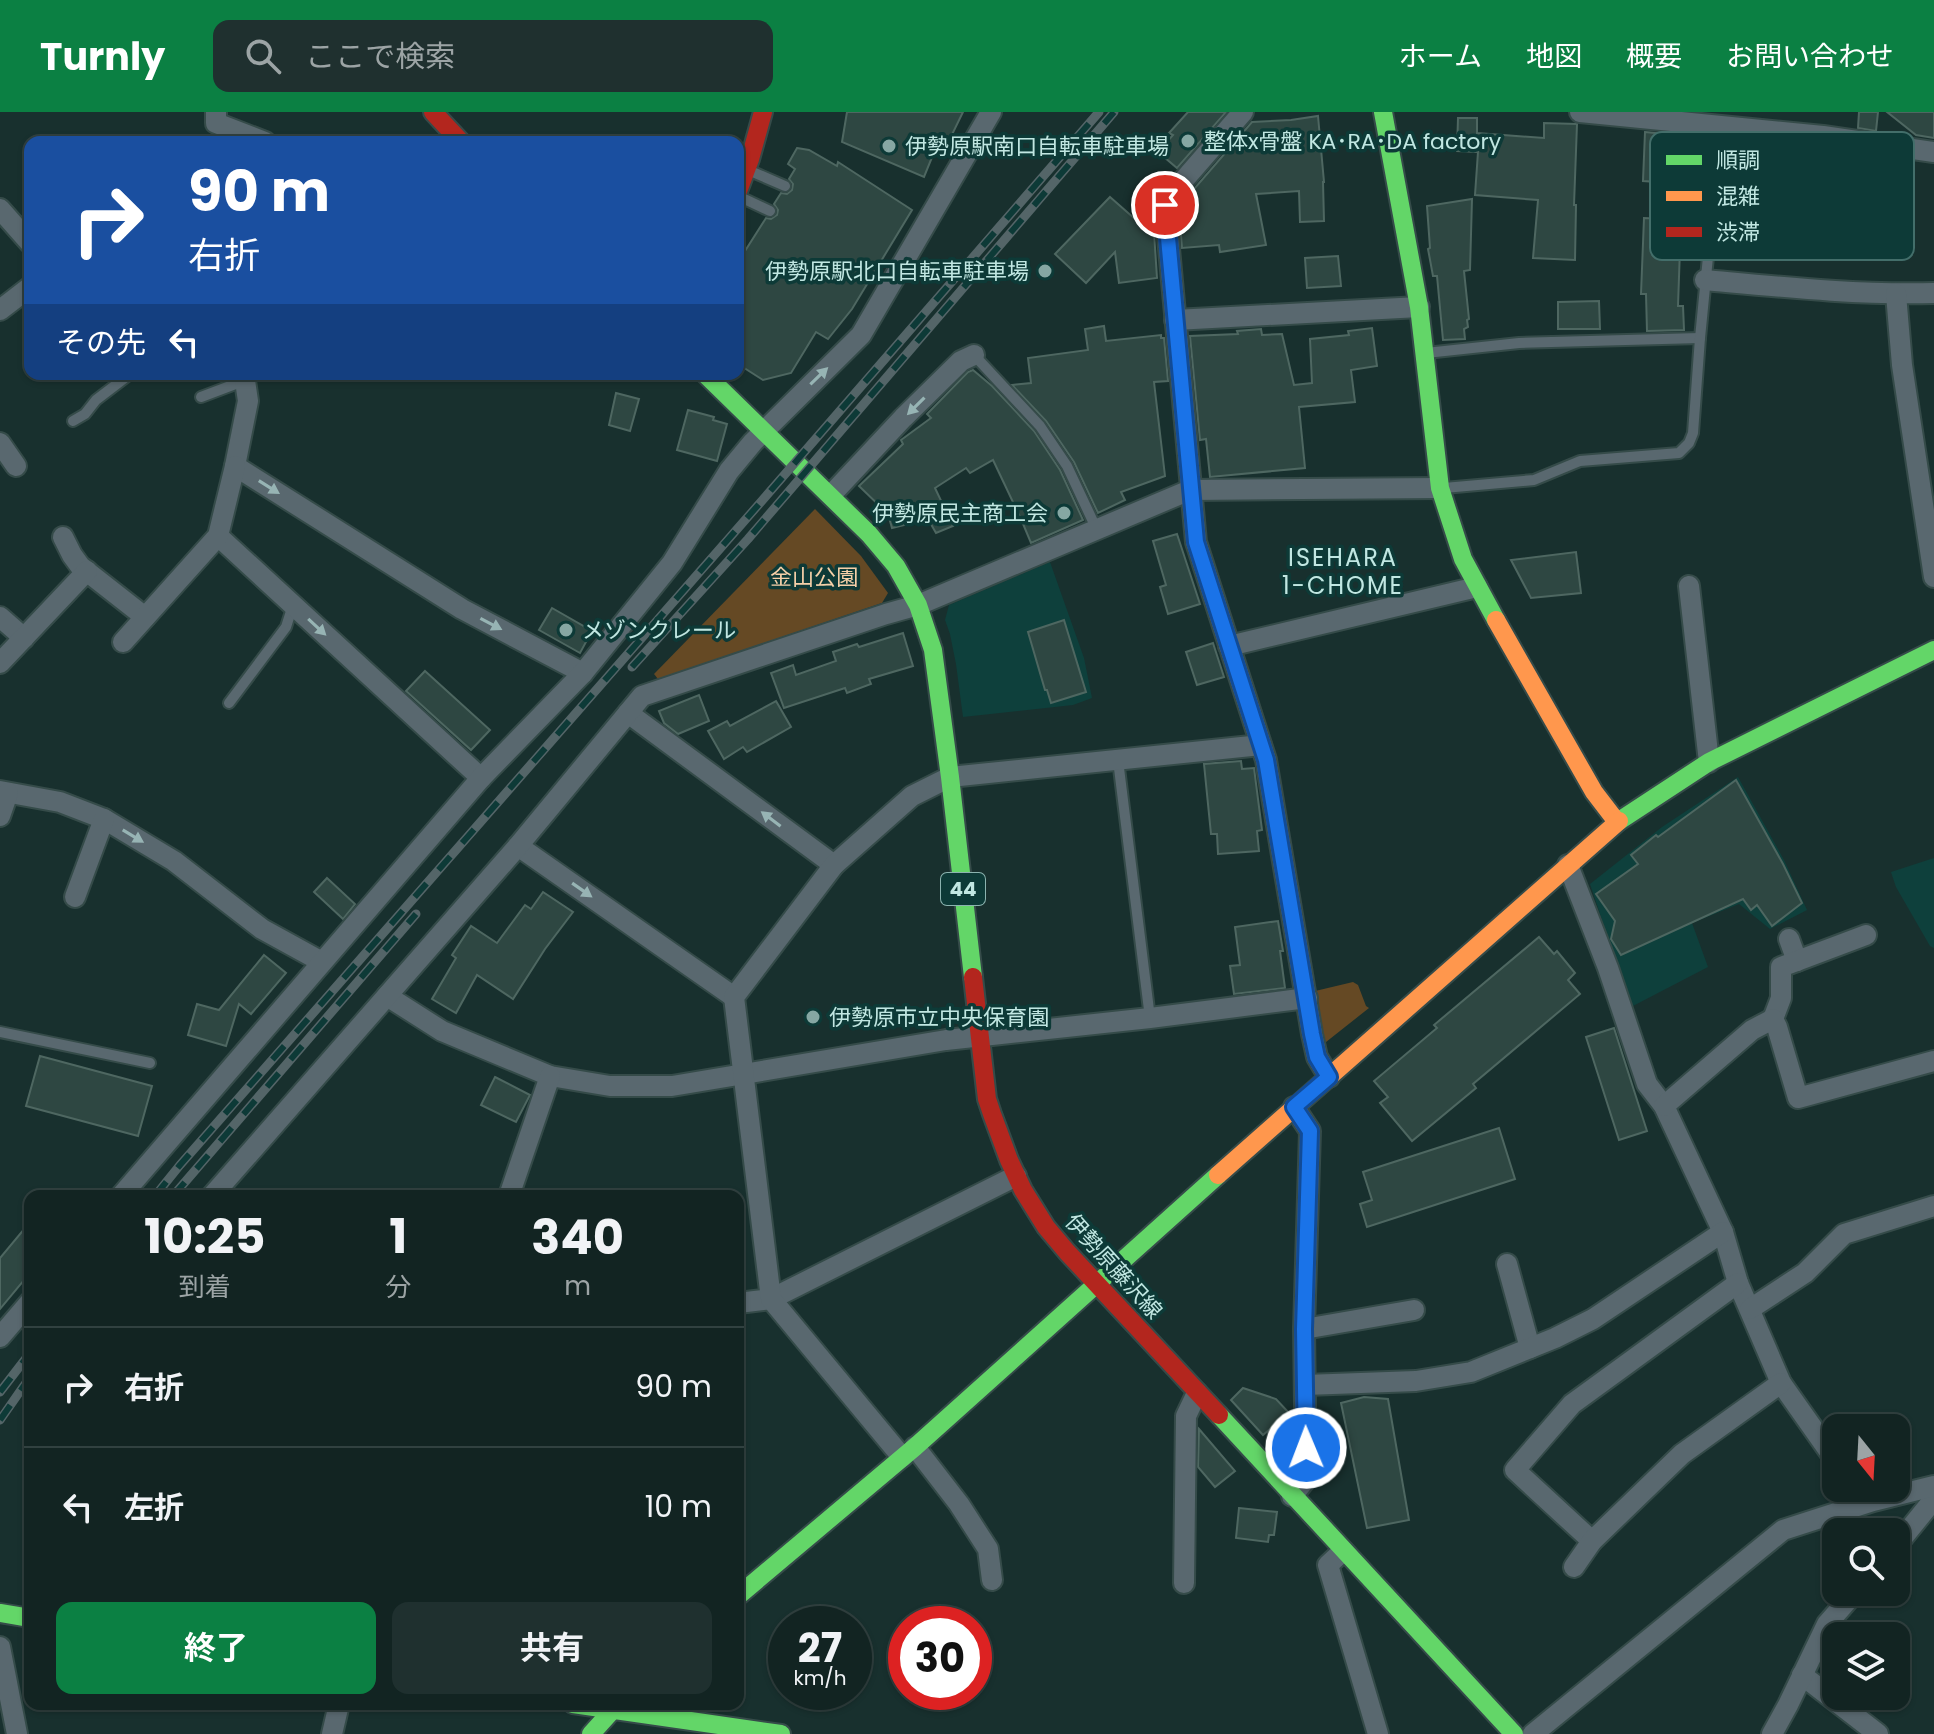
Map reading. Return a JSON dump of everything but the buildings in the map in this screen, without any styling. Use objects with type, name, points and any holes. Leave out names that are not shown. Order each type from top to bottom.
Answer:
[{"type":"street","points":[[433,112],[455,136]]},
{"type":"street","points":[[744,176],[763,112]]},
{"type":"street","points":[[1243,112],[1165,205],[1190,490],[1196,542],[1266,760],[1317,1057],[1329,1077]]},
{"type":"street","points":[[1383,112],[1419,307],[1440,488],[1458,547],[1477,587],[1594,792],[1617,822]]},
{"type":"street","points":[[1580,112],[1786,132]]},
{"type":"street","points":[[126,1190],[481,778],[583,673],[672,563],[729,471],[764,431],[861,335],[988,113]]},
{"type":"street","points":[[222,127],[248,136]]},
{"type":"street","points":[[1914,149],[1934,152]]},
{"type":"street","points":[[0,209],[24,236]]},
{"type":"street","points":[[1705,280],[1799,289],[1934,293]]},
{"type":"street","points":[[0,310],[24,292]]},
{"type":"street","points":[[1896,294],[1904,380],[1934,577]]},
{"type":"street","points":[[1175,320],[1419,307]]},
{"type":"street","points":[[831,495],[961,361],[974,355]]},
{"type":"street","points":[[123,642],[218,536],[248,401],[245,380]]},
{"type":"street","name":"44","points":[[717,380],[764,431],[831,495]]},
{"type":"street","points":[[0,443],[16,466]]},
{"type":"street","points":[[235,466],[462,609],[583,673]]},
{"type":"street","points":[[217,1190],[518,846],[642,696],[918,605],[1190,490],[1440,488]]},
{"type":"street","name":"伊勢原藤沢線","points":[[831,495],[896,566],[918,605],[933,650],[987,1099],[999,1139],[1016,1176],[1039,1217],[1069,1256],[1514,1734]]},
{"type":"street","points":[[218,536],[481,778]]},
{"type":"street","points":[[63,537],[72,555],[87,571],[145,617]]},
{"type":"street","points":[[0,663],[87,571]]},
{"type":"street","points":[[1689,586],[1709,762]]},
{"type":"street","points":[[1229,646],[1477,587]]},
{"type":"street","points":[[0,617],[24,638]]},
{"type":"street","points":[[744,1586],[909,1452],[1617,822],[1709,762],[1934,650]]},
{"type":"street","points":[[628,713],[834,865]]},
{"type":"street","points":[[992,1580],[988,1549],[959,1504],[771,1299],[734,997],[834,865],[912,796],[950,777],[1261,745]]},
{"type":"street","points":[[0,816],[4,792],[60,802],[104,819],[174,861],[262,929],[322,962]]},
{"type":"street","points":[[75,897],[104,819]]},
{"type":"street","points":[[518,846],[734,997]]},
{"type":"street","points":[[1568,865],[1608,968],[1647,1084],[1664,1106],[1723,1232],[1738,1283],[1781,1383],[1822,1441]]},
{"type":"street","points":[[1664,1106],[1752,1030],[1773,1019],[1781,998],[1781,967],[1866,935]]},
{"type":"street","points":[[1789,939],[1797,961]]},
{"type":"street","points":[[387,996],[442,1031],[550,1076],[610,1086],[672,1086],[946,1040],[1307,998]]},
{"type":"street","points":[[1773,1019],[1798,1098],[1934,1061]]},
{"type":"street","points":[[511,1190],[550,1076]]},
{"type":"street","points":[[1292,1496],[1306,1479],[1304,1329],[1310,1131],[1294,1107]]},
{"type":"street","points":[[744,1302],[771,1299],[1016,1176]]},
{"type":"street","points":[[1750,1309],[1805,1273],[1844,1234],[1934,1206]]},
{"type":"street","points":[[1305,1385],[1416,1381],[1471,1372],[1593,1319],[1723,1232]]},
{"type":"street","points":[[1507,1264],[1530,1348]]},
{"type":"street","points":[[1592,1541],[1515,1470],[1572,1404],[1738,1283]]},
{"type":"street","points":[[0,1337],[24,1309]]},
{"type":"street","points":[[1304,1329],[1414,1310]]},
{"type":"street","points":[[1574,1567],[1592,1541],[1682,1454],[1781,1383]]},
{"type":"street","points":[[1184,1583],[1186,1416],[1197,1393]]},
{"type":"street","points":[[1910,1489],[1934,1486]]},
{"type":"street","points":[[1910,1529],[1934,1499]]},
{"type":"street","points":[[1533,1734],[1783,1530],[1849,1502]]},
{"type":"street","points":[[1343,1551],[1328,1565],[1378,1734]]},
{"type":"street","points":[[1772,1734],[1827,1624],[1843,1606]]},
{"type":"street","points":[[0,1613],[24,1617]]},
{"type":"street","points":[[0,1647],[17,1734]]},
{"type":"street","points":[[1802,1675],[1878,1734]]},
{"type":"street","points":[[332,1734],[338,1710]]},
{"type":"street","points":[[591,1734],[612,1710]]},
{"type":"street","points":[[633,1710],[781,1734]]},
{"type":"lane","points":[[1720,132],[1721,125]]},
{"type":"lane","points":[[746,170],[785,186]]},
{"type":"lane","points":[[744,197],[770,211]]},
{"type":"lane","points":[[1440,488],[1534,480],[1580,461],[1679,453],[1689,443],[1693,433],[1707,260]]},
{"type":"lane","points":[[1425,353],[1519,343],[1700,338]]},
{"type":"lane","points":[[974,355],[1040,426],[1067,466],[1097,530]]},
{"type":"lane","points":[[73,421],[122,380]]},
{"type":"lane","points":[[201,397],[238,380]]},
{"type":"lane","points":[[229,703],[286,627],[293,605]]},
{"type":"lane","points":[[1118,760],[1150,1018]]},
{"type":"lane","points":[[0,1032],[150,1063]]},
{"type":"shaded area","points":[[1050,562],[1084,658],[1092,698],[1073,705],[963,717],[956,664],[945,620],[949,605]]},
{"type":"shaded area","points":[[1738,777],[1784,860],[1807,910],[1770,929],[1739,904],[1692,923],[1708,967],[1631,1007],[1590,884],[1662,827]]},
{"type":"shaded area","points":[[1934,858],[1934,948],[1896,887],[1891,872]]},
{"type":"green space","name":"金山公園","points":[[815,509],[861,556],[888,593],[882,603],[658,679],[654,674]]},
{"type":"green space","points":[[1353,982],[1358,985],[1369,1008],[1321,1046],[1311,992]]},
{"type":"railway","points":[[160,1190],[1099,112]]},
{"type":"railway","points":[[632,667],[748,539],[1114,112]]},
{"type":"railway","points":[[178,1190],[416,914]]},
{"type":"railway","points":[[0,1392],[24,1361]]},
{"type":"railway","points":[[0,1420],[24,1386]]},
{"type":"traffic: fast","points":[[1383,112],[1419,307],[1440,488],[1463,559],[1496,620]]},
{"type":"traffic: fast","points":[[711,380],[869,534],[896,566],[918,605],[933,650],[973,977]]},
{"type":"traffic: fast","points":[[1619,821],[1709,762],[1934,650]]},
{"type":"traffic: fast","points":[[744,1591],[915,1447],[1218,1175]]},
{"type":"traffic: fast","points":[[1219,1415],[1514,1734]]},
{"type":"traffic: fast","points":[[0,1613],[24,1617]]},
{"type":"traffic: fast","points":[[591,1734],[613,1710]]},
{"type":"traffic: fast","points":[[615,1710],[781,1734]]},
{"type":"traffic: slow","points":[[1496,620],[1594,792],[1617,822]]},
{"type":"traffic: slow","points":[[1218,1175],[1619,821]]},
{"type":"traffic: jam","points":[[433,112],[455,136]]},
{"type":"traffic: jam","points":[[744,175],[763,112]]},
{"type":"traffic: jam","points":[[973,977],[987,1099],[1023,1190],[1046,1227],[1067,1252],[1219,1415]]},
{"type":"place","name":"整体x骨盤 KA･RA･DA factory","points":[[1188,141]]},
{"type":"place","name":"伊勢原駅南口自転車駐車場","points":[[889,146]]},
{"type":"place","name":"伊勢原駅北口自転車駐車場","points":[[1045,271]]},
{"type":"place","name":"伊勢原民主商工会","points":[[1064,513]]},
{"type":"place","name":"メゾンクレール","points":[[566,630]]},
{"type":"place","name":"伊勢原市立中央保育園","points":[[813,1017]]},
{"type":"district","name":"ISEHARA 1-CHOME","points":[[1343,572]]},
{"type":"route","points":[[1165,205],[1196,542],[1266,760],[1312,1034],[1317,1057],[1329,1077],[1294,1107],[1310,1131],[1304,1329],[1306,1448]]}]
